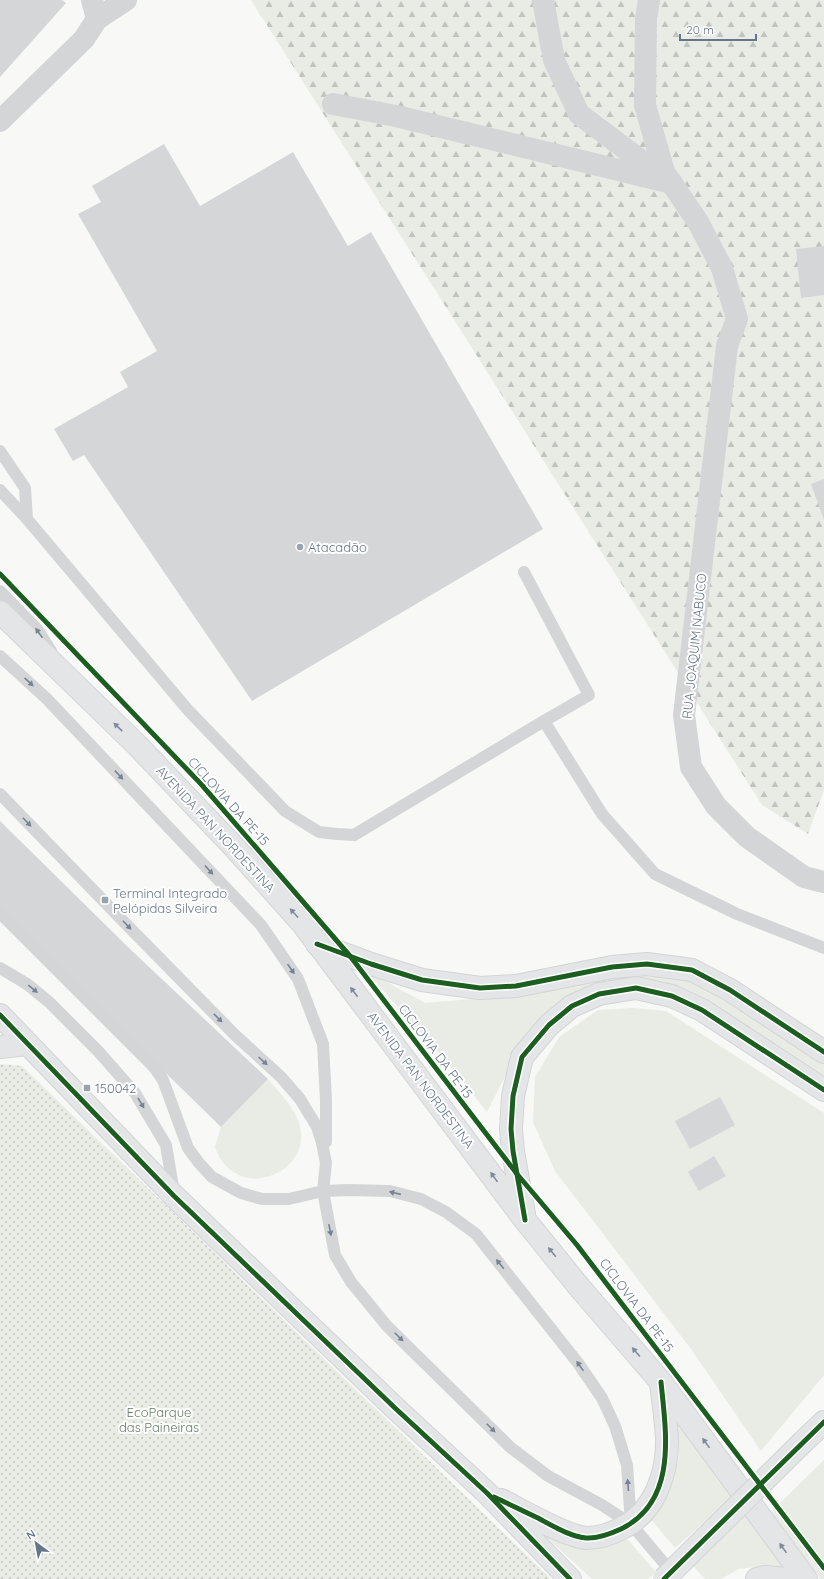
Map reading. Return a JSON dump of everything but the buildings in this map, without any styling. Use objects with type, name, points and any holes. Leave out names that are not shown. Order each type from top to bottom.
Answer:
[{"type":"highway","name":"AVENIDA PAN NORDESTINA","points":[[0,612],[137,745],[235,848],[303,924],[525,1220],[580,1288],[661,1382],[806,1579]]},
{"type":"highway","points":[[318,944],[371,964],[422,980],[480,988],[516,986],[612,967],[647,964],[692,970],[730,990],[824,1052]]},
{"type":"highway","points":[[525,1220],[513,1151],[511,1129],[513,1096],[522,1057],[549,1025],[572,1006],[578,1003],[599,994],[636,988],[672,996],[702,1010],[824,1090]]},
{"type":"highway","points":[[0,1015],[174,1196],[395,1408],[487,1493],[570,1579]]},
{"type":"highway","points":[[0,1048],[28,1044]]},
{"type":"highway","points":[[487,1493],[567,1533],[586,1538],[602,1537],[631,1524],[654,1498],[665,1468],[667,1438],[661,1382]]},
{"type":"highway","points":[[664,1579],[824,1422]]},
{"type":"highway","points":[[757,1579],[765,1577],[788,1579]]},
{"type":"street","points":[[0,121],[84,40],[95,9],[126,0]]},
{"type":"street","points":[[543,0],[554,60],[579,114],[672,183]]},
{"type":"street","name":"RUA JOAQUIM NABUCO","points":[[649,0],[646,19],[645,105],[664,172],[698,222],[722,268],[737,319],[727,346],[684,715],[691,766],[716,806],[747,837],[804,877],[824,882]]},
{"type":"street","points":[[333,104],[396,116],[672,183]]},
{"type":"lane","points":[[0,451],[25,488],[27,519]]},
{"type":"lane","points":[[0,490],[27,519],[188,710],[285,811],[319,832],[354,835],[589,695],[524,572]]},
{"type":"lane","points":[[0,591],[37,629],[68,677]]},
{"type":"lane","points":[[0,656],[47,699],[261,925],[298,979],[323,1044],[326,1100],[326,1163],[323,1191],[335,1255],[351,1282],[387,1326],[510,1447],[548,1476],[602,1505],[631,1524],[677,1579]]},
{"type":"lane","points":[[544,721],[602,814],[655,874],[737,914],[824,948]]},
{"type":"lane","points":[[0,794],[229,1029],[281,1077],[300,1099],[317,1127],[326,1163]]},
{"type":"lane","points":[[0,913],[154,1066],[163,1080],[188,1148],[212,1177],[241,1193],[262,1199],[289,1199],[323,1191],[390,1191],[421,1199],[446,1212],[476,1234],[578,1363],[602,1398],[616,1426],[627,1465],[631,1524]]},
{"type":"lane","points":[[0,968],[27,984],[49,1002],[98,1051],[135,1094],[166,1144],[174,1196]]},
{"type":"green space","points":[[251,0],[824,0],[824,790],[808,834],[762,805]]},
{"type":"green space","points":[[365,970],[425,1003],[496,997],[618,972],[687,979],[799,1044],[824,1061],[824,1079],[692,996],[589,990],[517,1053],[487,1112],[451,1067]]},
{"type":"green space","points":[[633,1008],[666,1011],[824,1113],[824,1375],[761,1451],[691,1349],[555,1171],[533,1122],[535,1077],[559,1037],[598,1010]]},
{"type":"green space","name":"EcoParque das Paineiras","points":[[0,1064],[22,1066],[551,1579],[0,1579]]},
{"type":"green space","points":[[268,1079],[288,1103],[297,1118],[301,1137],[297,1154],[287,1167],[272,1175],[256,1178],[240,1175],[225,1165],[215,1147],[221,1127]]},
{"type":"green space","points":[[677,1414],[734,1496],[675,1548],[650,1518],[669,1494],[679,1457]]},
{"type":"green space","points":[[824,1460],[824,1579],[820,1579],[771,1512]]},
{"type":"green space","points":[[748,1511],[791,1570],[765,1566],[739,1569],[721,1579],[705,1579],[692,1565]]},
{"type":"green space","points":[[542,1533],[579,1547],[614,1545],[627,1539],[656,1572],[648,1579],[592,1579]]},
{"type":"cycle path","name":"CICLOVIA DA PE-15","points":[[0,574],[201,784],[350,956],[517,1174],[577,1245],[824,1568]]},
{"type":"cycle path","points":[[317,944],[371,964],[422,980],[480,988],[516,986],[612,967],[647,964],[692,970],[730,990],[824,1052]]},
{"type":"cycle path","points":[[525,1220],[513,1151],[511,1129],[513,1096],[522,1057],[549,1025],[572,1006],[599,994],[636,988],[672,996],[702,1010],[824,1090]]},
{"type":"cycle path","points":[[0,1015],[174,1196],[395,1408],[487,1493],[570,1579]]},
{"type":"cycle path","points":[[494,1497],[561,1530],[586,1538],[599,1537],[613,1533],[639,1517],[652,1501],[660,1484],[664,1464],[666,1444],[661,1382]]},
{"type":"cycle path","points":[[664,1579],[824,1422]]},
{"type":"place","name":"Atacadão","points":[[300,547]]},
{"type":"place","name":"Terminal Integrado Pelópidas Silveira","points":[[105,900]]},
{"type":"place","name":"150042","points":[[87,1088]]}]
